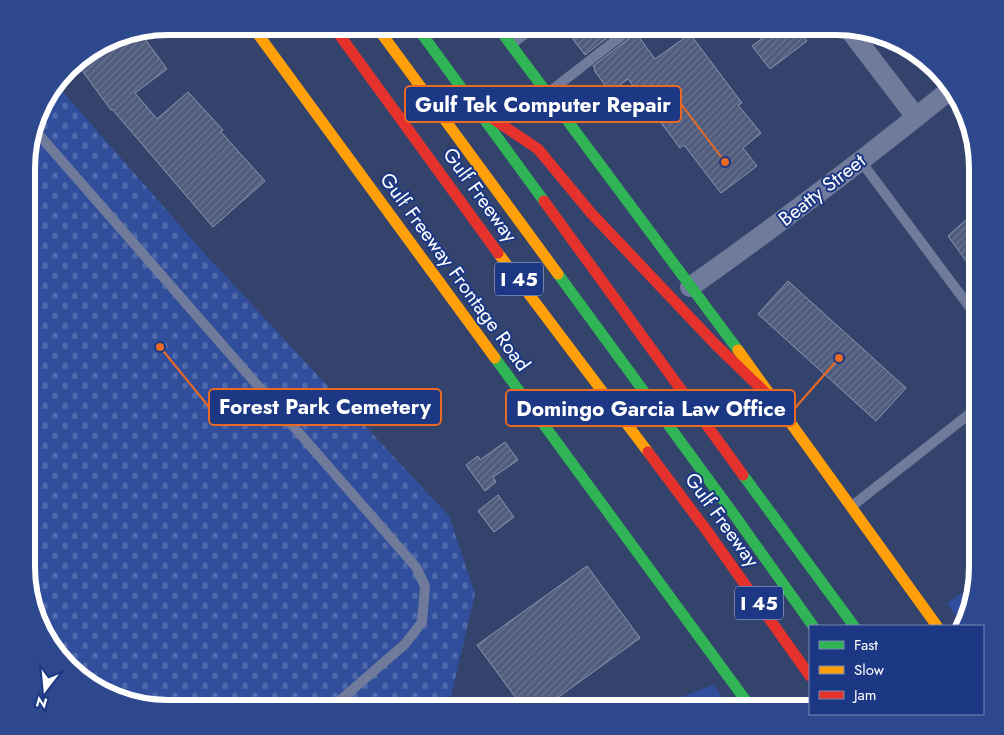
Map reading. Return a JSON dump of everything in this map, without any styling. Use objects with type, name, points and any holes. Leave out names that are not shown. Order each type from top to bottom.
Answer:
[{"type":"main road","name":"Gulf Freeway Frontage Road","points":[[259,35],[745,700]]},
{"type":"main road","name":"Gulf Freeway","points":[[340,35],[462,204],[707,531],[809,675]]},
{"type":"main road","name":"Gulf Freeway","points":[[383,35],[735,516],[812,625]]},
{"type":"main road","points":[[423,35],[853,625]]},
{"type":"main road","points":[[504,35],[778,405],[936,625]]},
{"type":"main road","points":[[474,105],[538,149],[591,213],[716,346],[778,405]]},
{"type":"street","points":[[855,37],[916,118]]},
{"type":"street","name":"Beatty Street","points":[[690,287],[762,236],[946,93]]},
{"type":"lane","points":[[511,44],[523,35]]},
{"type":"lane","points":[[547,94],[622,35]]},
{"type":"lane","points":[[40,135],[416,567],[425,586],[422,622],[405,644],[339,700]]},
{"type":"lane","points":[[860,160],[969,305]]},
{"type":"lane","points":[[851,507],[969,415]]},
{"type":"green space","points":[[60,89],[204,253],[449,516],[475,594],[450,700],[159,700],[125,693],[101,682],[87,673],[62,648],[45,618],[35,576],[35,168],[36,151],[45,117]]},
{"type":"green space","points":[[967,590],[958,619],[947,603]]},
{"type":"green space","points":[[714,685],[725,700],[672,700]]},
{"type":"building","points":[[570,35],[611,35],[585,55]]},
{"type":"building","points":[[633,35],[637,35],[655,59],[691,35],[742,103],[738,105],[761,133],[743,148],[757,166],[721,193],[684,145],[680,148],[628,79],[610,92],[593,66]]},
{"type":"building","points":[[766,35],[802,35],[807,41],[770,69],[752,46]]},
{"type":"building","points":[[144,38],[167,69],[135,93],[157,119],[188,92],[223,130],[221,132],[265,181],[213,227],[111,110],[80,68],[94,57],[109,49],[125,42]]},
{"type":"building","points":[[968,218],[969,265],[948,236]]},
{"type":"building","points":[[788,281],[906,388],[876,421],[758,314]]},
{"type":"building","points":[[505,442],[518,460],[493,477],[496,482],[485,491],[466,465],[478,456],[480,460]]},
{"type":"building","points":[[498,495],[514,517],[494,532],[478,511]]},
{"type":"building","points":[[587,566],[640,638],[554,700],[517,700],[477,645]]},
{"type":"traffic: fast","points":[[423,35],[544,201]]},
{"type":"traffic: fast","points":[[504,35],[738,350]]},
{"type":"traffic: fast","points":[[558,274],[812,625]]},
{"type":"traffic: fast","points":[[495,358],[745,700]]},
{"type":"traffic: fast","points":[[743,475],[853,625]]},
{"type":"traffic: slow","points":[[259,35],[495,358]]},
{"type":"traffic: slow","points":[[383,35],[558,274]]},
{"type":"traffic: slow","points":[[498,253],[648,452]]},
{"type":"traffic: slow","points":[[738,350],[936,625]]},
{"type":"traffic: jam","points":[[340,35],[498,253]]},
{"type":"traffic: jam","points":[[489,116],[538,149],[591,213],[716,345],[778,405]]},
{"type":"traffic: jam","points":[[544,201],[743,475]]},
{"type":"traffic: jam","points":[[648,452],[707,531],[809,675]]},
{"type":"place","name":"Gulf Tek Computer Repair","points":[[725,162]]},
{"type":"place","name":"Forest Park Cemetery","points":[[160,347]]},
{"type":"place","name":"Domingo Garcia Law Office","points":[[839,358]]}]
